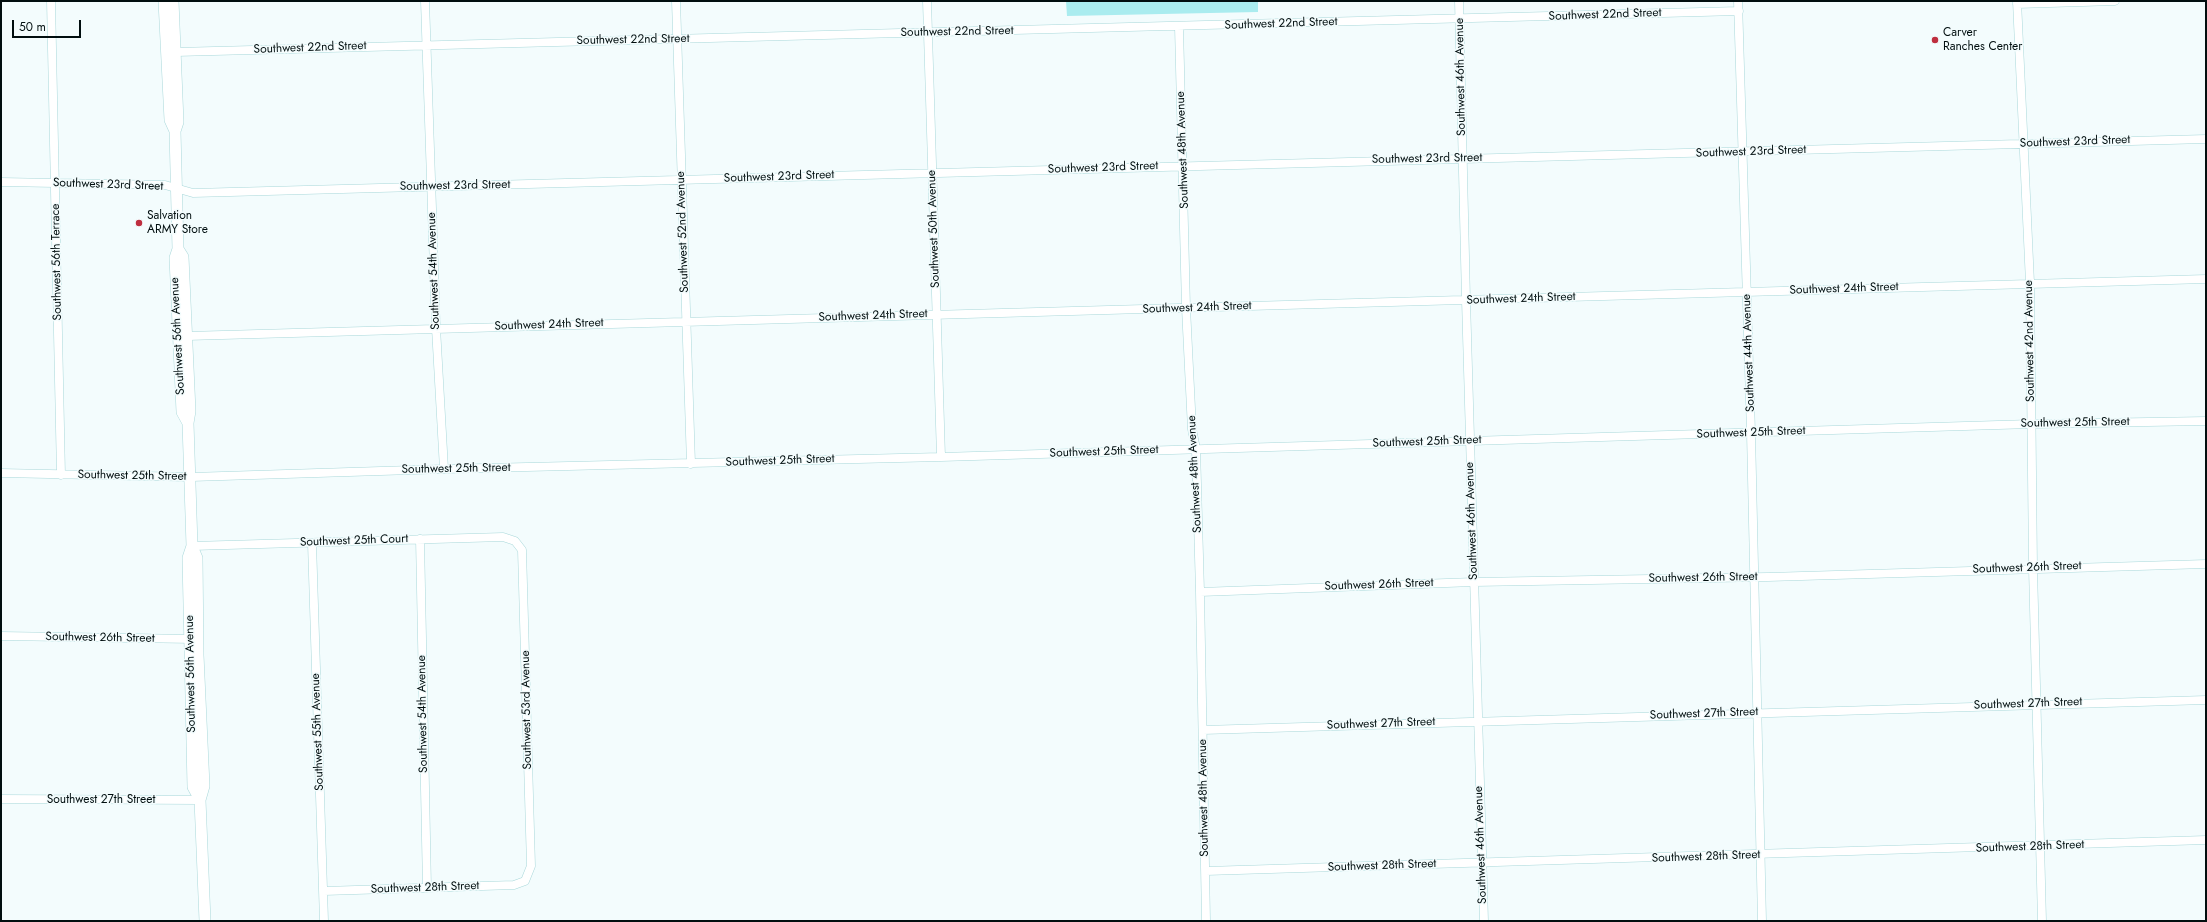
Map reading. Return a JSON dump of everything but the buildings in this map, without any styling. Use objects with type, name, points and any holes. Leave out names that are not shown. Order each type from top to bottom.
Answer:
[{"type":"street","name":"Southwest 56th Terrace","points":[[51,1],[60,474]]},
{"type":"street","name":"Southwest 56th Avenue","points":[[164,1],[170,120],[174,131],[178,249],[174,258],[182,412],[188,423]]},
{"type":"street","name":"Southwest 56th Avenue","points":[[173,1],[178,122],[174,131]]},
{"type":"street","name":"Southwest 54th Avenue","points":[[425,1],[436,328],[444,469]]},
{"type":"street","name":"Southwest 52nd Avenue","points":[[676,1],[691,464]]},
{"type":"street","name":"Southwest 50th Avenue","points":[[928,1],[941,457]]},
{"type":"street","name":"Southwest 46th Avenue","points":[[1459,1],[1484,921]]},
{"type":"street","name":"Southwest 44th Avenue","points":[[1738,1],[1755,577],[1762,921]]},
{"type":"street","points":[[2017,2],[2115,1]]},
{"type":"street","name":"Southwest 42nd Avenue","points":[[2017,2],[2030,283],[2033,568],[2042,921]]},
{"type":"street","name":"Southwest 22nd Street","points":[[176,52],[1739,12]]},
{"type":"street","name":"Southwest 48th Avenue","points":[[1179,27],[1186,308],[1192,429],[1196,450],[1206,921]]},
{"type":"street","name":"Southwest 23rd Street","points":[[1,182],[165,185],[176,190],[193,193],[2206,139]]},
{"type":"street","name":"Southwest 56th Avenue","points":[[178,249],[183,257],[190,411],[188,423],[191,477],[192,546],[197,558],[195,639],[204,786],[200,800],[205,921]]},
{"type":"street","name":"Southwest 24th Street","points":[[187,336],[2206,279]]},
{"type":"street","name":"Southwest 25th Street","points":[[1,473],[191,477],[444,469],[691,464],[1196,450],[1751,434],[2031,424],[2206,421]]},
{"type":"street","name":"Southwest 25th Court","points":[[192,546],[503,537],[515,541]]},
{"type":"street","name":"Southwest 54th Avenue","points":[[420,539],[427,888]]},
{"type":"street","name":"Southwest 53rd Avenue","points":[[515,541],[522,550],[524,559],[532,866],[525,881]]},
{"type":"street","name":"Southwest 55th Avenue","points":[[312,543],[324,921]]},
{"type":"street","name":"Southwest 26th Street","points":[[1200,592],[1474,582],[1755,577],[2206,564]]},
{"type":"street","name":"Southwest 26th Street","points":[[1,636],[195,639]]},
{"type":"street","name":"Southwest 27th Street","points":[[1203,730],[1757,712],[2206,700]]},
{"type":"street","name":"Southwest 27th Street","points":[[1,800],[200,800]]},
{"type":"street","name":"Southwest 28th Street","points":[[1206,871],[2040,847],[2206,840]]},
{"type":"street","name":"Southwest 28th Street","points":[[324,891],[514,886],[525,881]]},
{"type":"shaded area","points":[[1066,1],[1258,1],[1258,12],[1067,16]]},
{"type":"place","name":"Carver Ranches Center","points":[[1935,40]]},
{"type":"place","name":"Salvation ARMY Store","points":[[139,223]]}]
